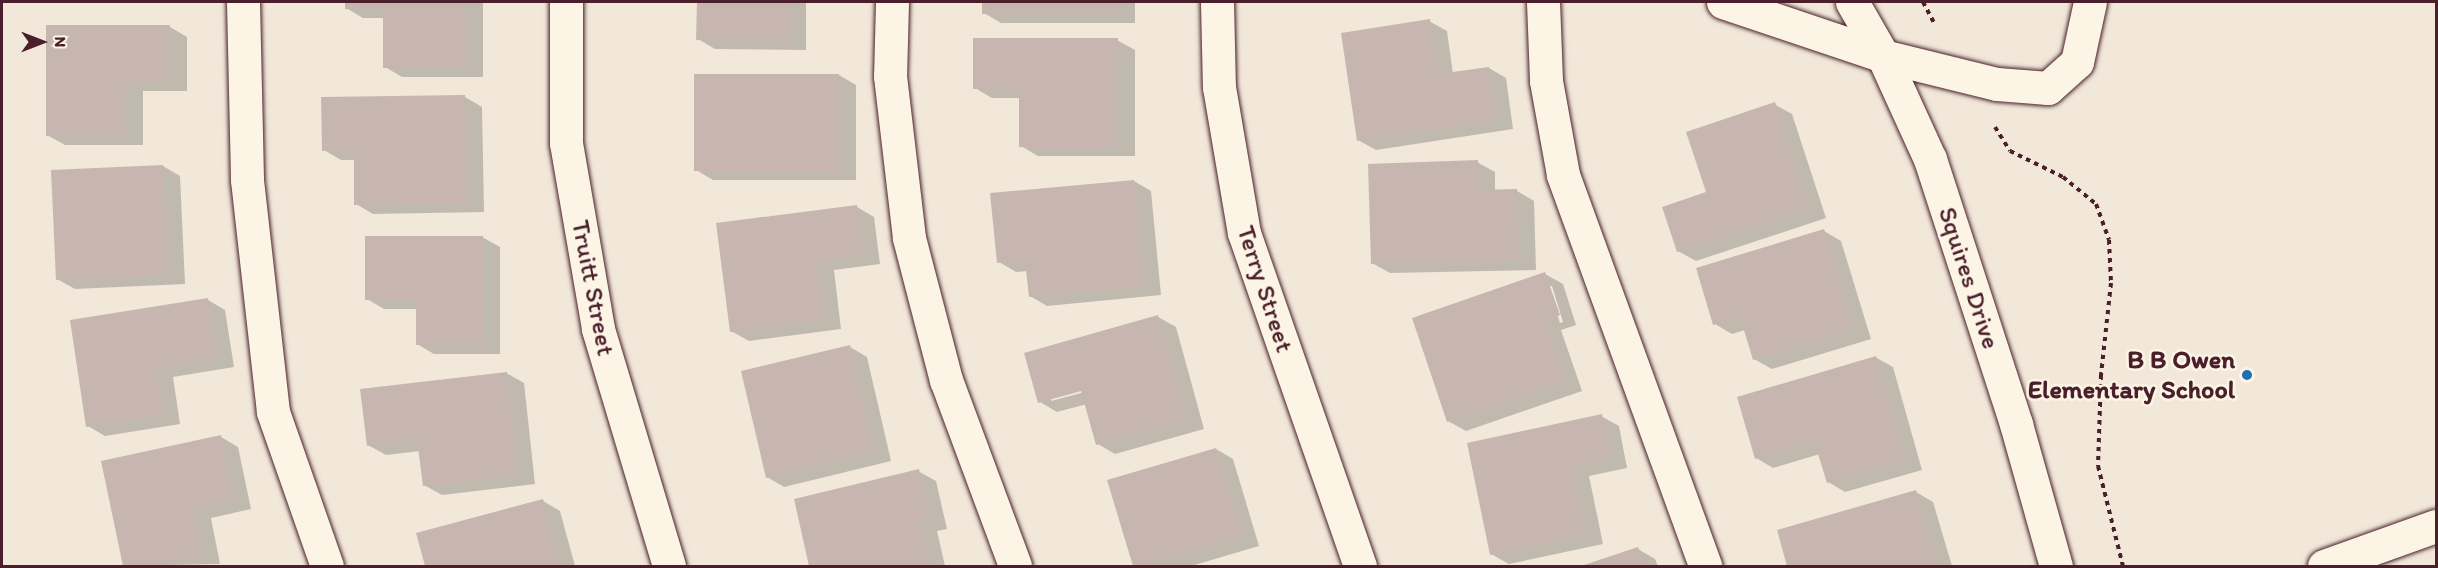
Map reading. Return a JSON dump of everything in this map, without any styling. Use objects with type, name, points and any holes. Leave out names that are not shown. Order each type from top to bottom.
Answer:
[{"type":"street","points":[[243,2],[247,180],[273,412],[327,567]]},
{"type":"street","name":"Truitt Street","points":[[566,2],[566,143],[598,329],[669,567]]},
{"type":"street","points":[[892,2],[890,76],[909,238],[946,380],[1015,567]]},
{"type":"street","name":"Terry Street","points":[[1218,2],[1219,87],[1244,233],[1360,567]]},
{"type":"street","points":[[1543,2],[1546,81],[1563,175],[1705,567]]},
{"type":"street","points":[[1723,2],[1883,56],[1997,84],[2048,88],[2076,62],[2090,2]]},
{"type":"street","name":"Squires Drive","points":[[1852,2],[1883,56],[1930,159],[2016,424],[2056,567]]},
{"type":"street","points":[[2324,567],[2436,526]]},
{"type":"path","points":[[1923,2],[1963,76],[2010,151],[2063,177],[2096,204],[2109,240],[2111,283],[2101,375],[2098,466],[2123,567]]},
{"type":"building","points":[[345,2],[466,2],[466,68],[383,68],[383,9],[345,9]]},
{"type":"building","points":[[697,2],[789,2],[789,41],[696,40]]},
{"type":"building","points":[[982,2],[1118,2],[1118,14],[982,14]]},
{"type":"building","points":[[1430,19],[1438,74],[1489,67],[1497,120],[1357,141],[1341,33]]},
{"type":"building","points":[[46,25],[170,25],[170,81],[126,81],[126,136],[46,136]]},
{"type":"building","points":[[973,38],[1118,38],[1118,147],[1019,147],[1019,89],[973,89]]},
{"type":"building","points":[[694,74],[839,74],[839,171],[694,171]]},
{"type":"building","points":[[465,95],[467,203],[354,205],[354,150],[322,151],[321,97]]},
{"type":"building","points":[[1775,102],[1809,208],[1677,252],[1662,207],[1706,192],[1686,132]]},
{"type":"building","points":[[1478,160],[1478,190],[1517,189],[1519,260],[1371,264],[1368,164]]},
{"type":"building","points":[[163,165],[168,275],[56,280],[51,170]]},
{"type":"building","points":[[1134,180],[1144,286],[1029,297],[1025,260],[997,263],[990,193]]},
{"type":"building","points":[[857,205],[863,255],[817,261],[824,320],[730,332],[716,223]]},
{"type":"building","points":[[1824,229],[1854,329],[1753,360],[1740,317],[1713,325],[1696,268]]},
{"type":"building","points":[[365,236],[483,236],[483,345],[416,345],[416,300],[365,300]]},
{"type":"building","points":[[1545,272],[1560,315],[1545,320],[1565,381],[1447,422],[1412,318]]},
{"type":"building","points":[[208,298],[217,358],[156,368],[163,415],[86,427],[70,320]]},
{"type":"building","points":[[1158,315],[1187,419],[1096,445],[1081,391],[1038,403],[1024,353]]},
{"type":"building","points":[[850,345],[875,451],[766,478],[741,371]]},
{"type":"building","points":[[1876,356],[1905,460],[1827,483],[1814,441],[1755,459],[1737,397]]},
{"type":"building","points":[[507,372],[518,475],[423,486],[417,440],[367,446],[360,389]]},
{"type":"building","points":[[1602,414],[1611,458],[1572,466],[1586,535],[1490,555],[1467,443]]},
{"type":"building","points":[[221,435],[234,500],[194,508],[204,555],[148,566],[123,566],[101,461]]},
{"type":"building","points":[[1216,448],[1243,536],[1133,566],[1107,480]]},
{"type":"building","points":[[919,469],[930,519],[920,521],[931,566],[809,566],[794,499]]},
{"type":"building","points":[[1916,490],[1938,566],[1787,566],[1777,530]]},
{"type":"building","points":[[543,499],[561,566],[425,566],[416,533]]},
{"type":"building","points":[[1638,547],[1644,566],[1581,566]]},
{"type":"place","name":"B B Owen Elementary School","points":[[2247,375]]}]
